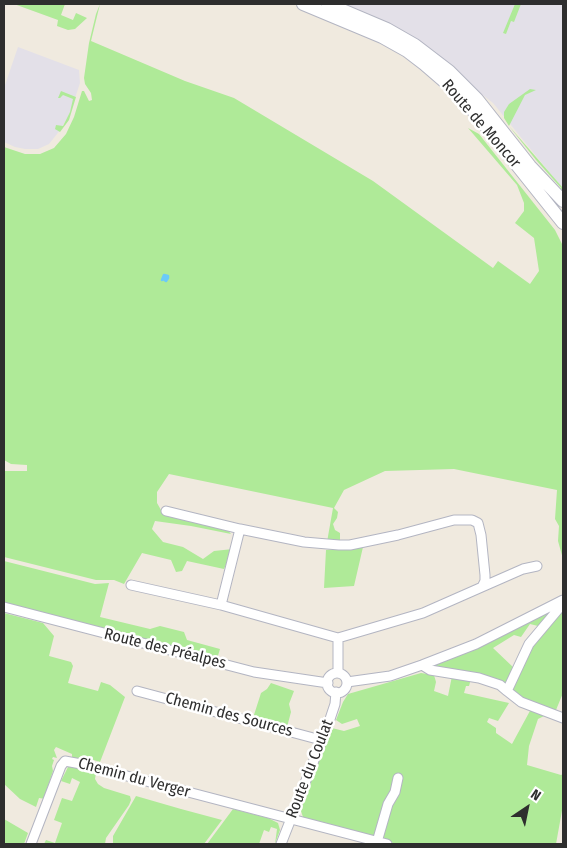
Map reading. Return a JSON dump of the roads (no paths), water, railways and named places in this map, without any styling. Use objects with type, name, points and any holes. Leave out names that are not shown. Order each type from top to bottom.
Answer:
[{"type":"main road","name":"Route de Moncor","points":[[303,4],[382,37],[407,51],[454,89],[563,223]]},
{"type":"main road","name":"Route de Moncor","points":[[328,4],[387,29],[415,45],[449,71],[477,100],[530,166],[563,201]]},
{"type":"street","points":[[166,511],[304,542],[339,546],[398,535],[446,522],[472,520],[478,523],[480,528],[485,575],[482,587]]},
{"type":"street","points":[[221,605],[240,529]]},
{"type":"street","points":[[131,585],[221,605],[338,638],[423,613],[523,569],[537,566]]},
{"type":"street","points":[[347,682],[390,676],[422,665],[476,644],[563,600]]},
{"type":"street","points":[[507,691],[511,686],[529,644],[561,606],[563,600]]},
{"type":"street","name":"Route des Préalpes","points":[[4,607],[254,672],[328,683]]},
{"type":"street","points":[[338,638],[338,673]]},
{"type":"street","points":[[422,665],[430,670],[480,678],[500,685],[521,702],[563,718]]},
{"type":"street","points":[[338,673],[330,677],[328,683],[330,688],[336,692],[343,690],[347,682]]},
{"type":"street","points":[[338,673],[343,675],[347,682]]},
{"type":"street","name":"Chemin des Sources","points":[[137,691],[321,740]]},
{"type":"street","name":"Route du Coulat","points":[[281,844],[332,713],[336,692]]},
{"type":"street","name":"Chemin du Verger","points":[[32,844],[61,766],[66,761],[290,819]]},
{"type":"street","points":[[377,842],[388,804],[395,792],[398,778]]},
{"type":"street","points":[[290,819],[356,841],[387,844]]},
{"type":"waterway","points":[[162,280],[164,275],[168,276],[168,278],[166,281],[163,279],[164,277],[166,276],[167,278],[167,279],[165,278]]}]
